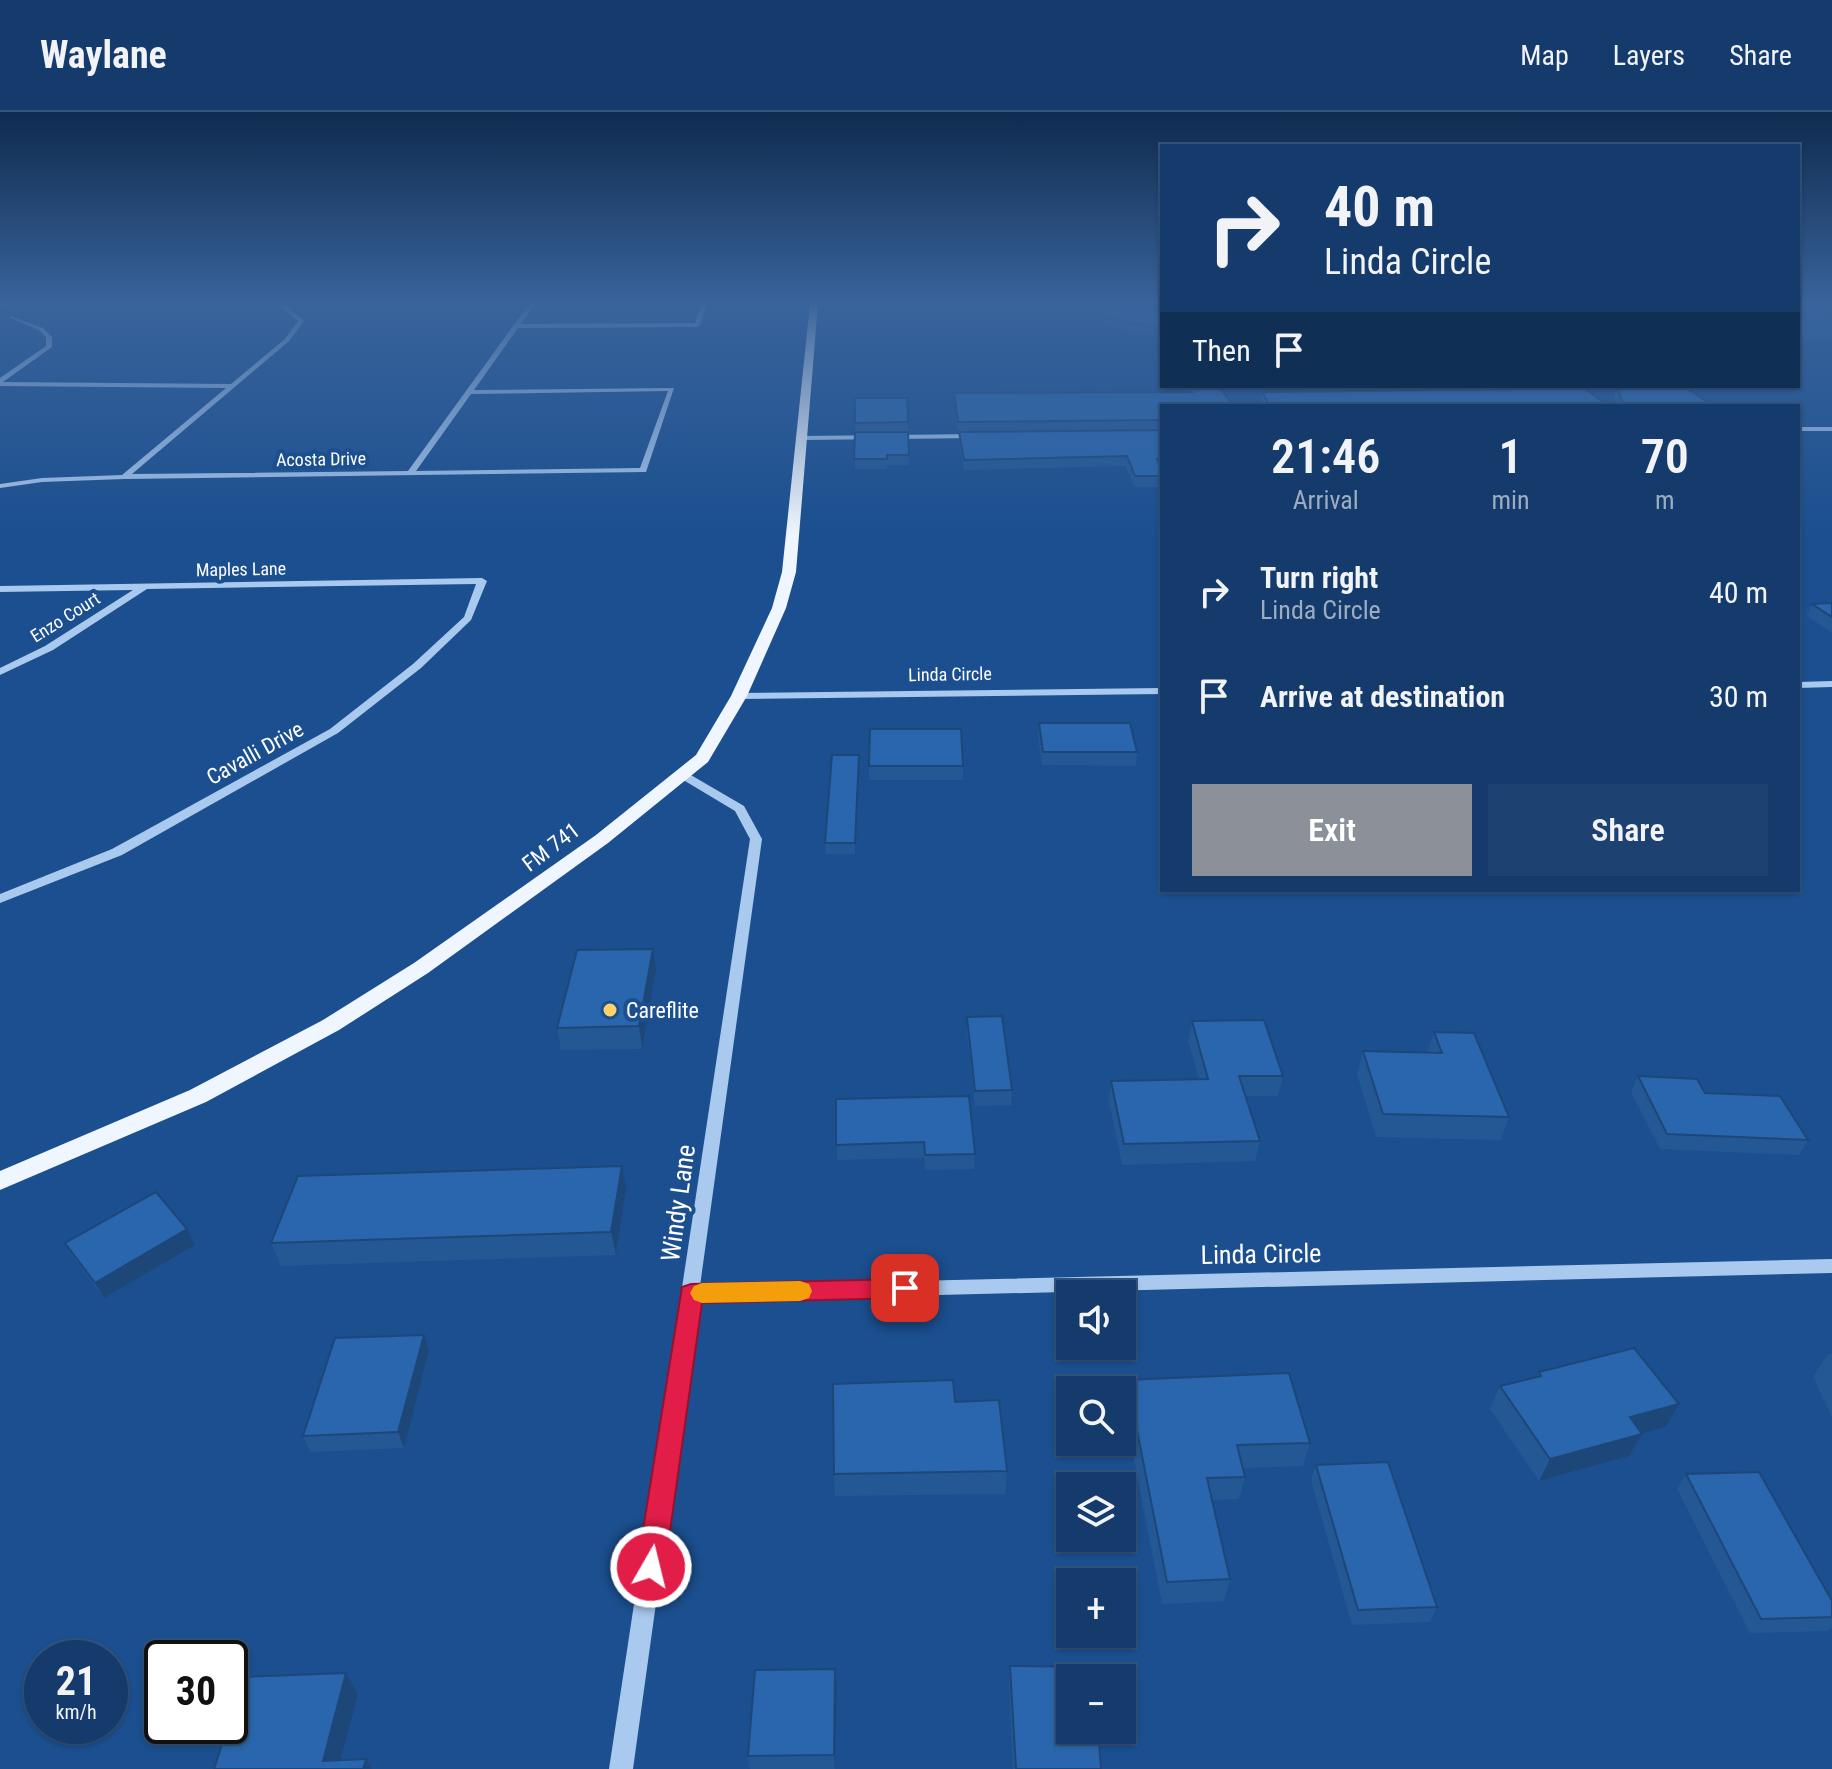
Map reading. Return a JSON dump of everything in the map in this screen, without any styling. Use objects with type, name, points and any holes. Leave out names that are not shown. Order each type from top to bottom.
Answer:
[{"type":"main road","name":"FM 741","points":[[0,1181],[198,1096],[331,1025],[540,886],[702,758],[739,696],[779,608],[789,572],[807,381]]},
{"type":"street","points":[[124,477],[238,381]]},
{"type":"street","points":[[410,474],[477,381]]},
{"type":"street","points":[[0,383],[233,386]]},
{"type":"street","name":"Acosta Drive","points":[[0,486],[42,480],[124,477],[643,470],[672,389],[469,392]]},
{"type":"street","points":[[1800,429],[1832,429]]},
{"type":"street","points":[[802,438],[993,436]]},
{"type":"street","name":"Maples Lane","points":[[0,589],[482,581]]},
{"type":"street","name":"Cavalli Drive","points":[[0,899],[117,852],[334,731],[417,666],[468,618],[482,581]]},
{"type":"street","name":"Enzo Court","points":[[0,672],[49,648],[144,587]]},
{"type":"street","points":[[1800,685],[1832,684]]},
{"type":"street","name":"Linda Circle","points":[[739,696],[1160,691]]},
{"type":"street","name":"Windy Lane","points":[[621,1769],[756,839],[740,809],[684,775]]},
{"type":"street","name":"Linda Circle","points":[[691,1294],[1832,1266]]},
{"type":"building","points":[[1189,388],[1220,388],[1232,404],[1160,404],[1160,420],[958,422],[954,393],[1192,392]]},
{"type":"building","points":[[1585,388],[1605,404],[1269,404],[1262,392]]},
{"type":"building","points":[[1617,388],[1686,388],[1710,404],[1623,404]]},
{"type":"building","points":[[855,398],[907,398],[908,422],[855,423]]},
{"type":"building","points":[[1160,430],[1160,458],[1157,459],[1160,476],[1135,476],[1127,456],[964,460],[959,432]]},
{"type":"building","points":[[855,432],[908,432],[909,455],[854,459]]},
{"type":"building","points":[[1832,603],[1832,617],[1812,604]]},
{"type":"building","points":[[1039,723],[1130,723],[1137,752],[1043,752]]},
{"type":"building","points":[[870,729],[961,729],[963,766],[869,766]]},
{"type":"building","points":[[832,755],[859,755],[855,843],[825,843]]},
{"type":"building","name":"Careflite","points":[[653,949],[639,1026],[557,1028],[577,950]]},
{"type":"building","points":[[1002,1016],[1012,1090],[975,1091],[967,1017]]},
{"type":"building","points":[[1264,1020],[1283,1076],[1239,1076],[1260,1141],[1124,1144],[1111,1081],[1208,1079],[1192,1021]]},
{"type":"building","points":[[1434,1032],[1474,1033],[1509,1117],[1383,1114],[1363,1051],[1442,1053]]},
{"type":"building","points":[[1638,1076],[1697,1079],[1705,1093],[1780,1096],[1808,1140],[1667,1134]]},
{"type":"building","points":[[969,1096],[975,1154],[925,1155],[924,1142],[836,1145],[836,1099]]},
{"type":"building","points":[[622,1166],[611,1232],[271,1243],[298,1176]]},
{"type":"building","points":[[156,1192],[187,1229],[95,1283],[65,1243]]},
{"type":"building","points":[[424,1335],[398,1432],[303,1436],[335,1338]]},
{"type":"building","points":[[1634,1348],[1679,1404],[1630,1417],[1642,1434],[1550,1459],[1500,1386],[1541,1376],[1539,1372]]},
{"type":"building","points":[[1289,1373],[1310,1443],[1237,1445],[1245,1477],[1207,1478],[1230,1579],[1167,1582],[1136,1425],[1136,1380]]},
{"type":"building","points":[[953,1380],[955,1402],[999,1400],[1007,1471],[834,1474],[833,1384]]},
{"type":"building","points":[[1388,1462],[1437,1607],[1358,1610],[1316,1465]]},
{"type":"building","points":[[1759,1472],[1832,1601],[1832,1617],[1761,1619],[1686,1474]]},
{"type":"building","points":[[1010,1666],[1056,1667],[1056,1744],[1099,1744],[1101,1769],[1016,1769]]},
{"type":"building","points":[[835,1669],[834,1755],[748,1756],[755,1670]]},
{"type":"building","points":[[346,1673],[323,1761],[366,1759],[363,1769],[214,1769],[222,1744],[248,1744],[248,1677]]},
{"type":"slow traffic","points":[[702,1293],[800,1291]]},
{"type":"place","name":"Careflite","points":[[610,1010]]},
{"type":"route","points":[[651,1567],[691,1294],[905,1288]]}]
